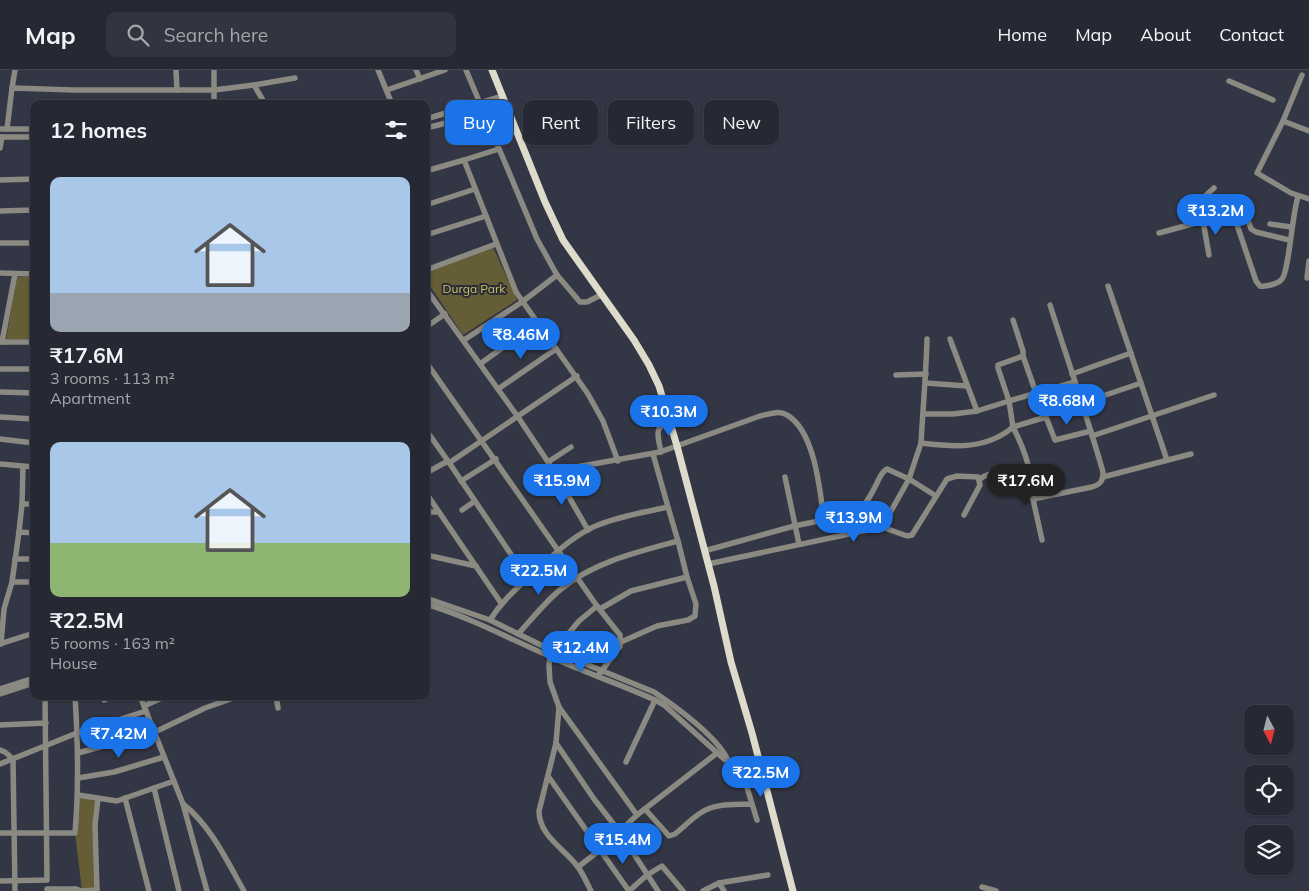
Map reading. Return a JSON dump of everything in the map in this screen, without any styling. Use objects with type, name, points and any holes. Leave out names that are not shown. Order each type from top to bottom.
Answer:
[{"type":"main road","points":[[492,70],[504,100]]},
{"type":"main road","points":[[513,123],[545,202],[563,240],[634,340],[659,386],[677,446],[731,662],[793,891]]},
{"type":"street","points":[[7,129],[15,70]]},
{"type":"street","points":[[176,70],[177,90]]},
{"type":"street","points":[[214,70],[214,100]]},
{"type":"street","points":[[378,70],[391,100]]},
{"type":"street","points":[[416,70],[420,79]]},
{"type":"street","points":[[387,90],[445,70]]},
{"type":"street","points":[[466,70],[479,100]]},
{"type":"street","points":[[1302,74],[1283,121],[1257,173],[1298,197],[1309,199]]},
{"type":"street","points":[[12,88],[214,90],[295,78]]},
{"type":"street","points":[[1228,81],[1272,100]]},
{"type":"street","points":[[254,85],[263,100]]},
{"type":"street","points":[[490,100],[503,96]]},
{"type":"street","points":[[430,118],[445,113]]},
{"type":"street","points":[[1283,121],[1309,131]]},
{"type":"street","points":[[430,127],[445,123]]},
{"type":"street","points":[[0,129],[30,129]]},
{"type":"street","points":[[0,148],[1,137],[30,137]]},
{"type":"street","points":[[497,145],[537,239],[558,275],[580,302],[588,302],[601,295]]},
{"type":"street","points":[[430,170],[499,149]]},
{"type":"street","points":[[464,160],[512,284],[522,302],[577,376],[596,407],[618,461]]},
{"type":"street","points":[[0,180],[30,179]]},
{"type":"street","points":[[1209,255],[1198,211],[1199,204],[1214,188]]},
{"type":"street","points":[[430,204],[475,189]]},
{"type":"street","points":[[1234,216],[1256,281],[1260,286],[1279,282],[1284,277],[1291,227],[1298,197]]},
{"type":"street","points":[[0,210],[30,210]]},
{"type":"street","points":[[430,234],[486,216]]},
{"type":"street","points":[[1159,233],[1201,221],[1234,216],[1246,217],[1251,229],[1256,232],[1289,240]]},
{"type":"street","points":[[1270,224],[1291,227]]},
{"type":"street","points":[[0,244],[30,243]]},
{"type":"street","points":[[430,269],[496,244]]},
{"type":"street","points":[[1307,278],[1309,261]]},
{"type":"street","points":[[0,274],[30,274]]},
{"type":"street","points":[[15,274],[1,342],[30,342]]},
{"type":"street","points":[[464,340],[522,302],[558,275]]},
{"type":"street","points":[[1108,286],[1167,460]]},
{"type":"street","points":[[430,293],[518,417],[554,471],[588,530]]},
{"type":"street","points":[[1033,499],[1092,487],[1098,485],[1103,477],[1092,434],[1050,305]]},
{"type":"street","points":[[430,324],[445,314]]},
{"type":"street","points":[[1012,320],[1036,393]]},
{"type":"street","points":[[480,364],[537,323]]},
{"type":"street","points":[[882,526],[909,479],[920,443],[926,383],[927,339]]},
{"type":"street","points":[[950,339],[977,411]]},
{"type":"street","points":[[498,389],[556,349]]},
{"type":"street","points":[[1072,374],[1131,353]]},
{"type":"street","points":[[1023,356],[998,365],[1009,401],[1012,427],[1031,471],[1033,499],[1042,540]]},
{"type":"street","points":[[430,368],[496,459],[598,608],[618,632],[621,642]]},
{"type":"street","points":[[0,369],[30,369]]},
{"type":"street","points":[[896,375],[926,374]]},
{"type":"street","points":[[430,471],[483,441],[577,376]]},
{"type":"street","points":[[923,414],[953,414],[977,411],[1075,382]]},
{"type":"street","points":[[926,383],[967,386]]},
{"type":"street","points":[[1082,403],[1141,383]]},
{"type":"street","points":[[0,392],[30,393]]},
{"type":"street","points":[[920,443],[949,447],[970,446],[1004,435],[1012,427],[1046,417],[1055,440],[1092,434],[1214,395]]},
{"type":"street","points":[[554,471],[661,452],[776,412],[788,415],[801,430],[811,451],[817,469],[824,520]]},
{"type":"street","points":[[0,417],[30,419]]},
{"type":"street","points":[[661,452],[657,432],[660,425],[670,420]]},
{"type":"street","points":[[0,439],[30,443]]},
{"type":"street","points":[[430,439],[449,462],[527,578]]},
{"type":"street","points":[[548,462],[571,447]]},
{"type":"street","points":[[598,676],[621,642],[657,626],[688,620],[695,616],[696,604],[653,454]]},
{"type":"street","points":[[1103,477],[1191,454]]},
{"type":"street","points":[[461,480],[496,459]]},
{"type":"street","points":[[0,464],[30,467]]},
{"type":"street","points":[[23,466],[19,532],[12,582],[4,609],[0,644],[30,634]]},
{"type":"street","points":[[704,551],[794,526],[851,516],[861,510],[884,470],[890,469],[936,496]]},
{"type":"street","points":[[980,479],[995,473],[1031,471]]},
{"type":"street","points":[[785,476],[799,544]]},
{"type":"street","points":[[708,564],[882,526],[907,536],[912,535],[945,481],[950,477],[976,476],[980,479]]},
{"type":"street","points":[[964,515],[980,484],[980,479]]},
{"type":"street","points":[[430,499],[501,604]]},
{"type":"street","points":[[462,510],[475,501]]},
{"type":"street","points":[[22,504],[30,504]]},
{"type":"street","points":[[490,620],[501,604],[527,578],[558,550],[588,530],[619,518],[668,507]]},
{"type":"street","points":[[430,512],[439,512]]},
{"type":"street","points":[[19,532],[30,533]]},
{"type":"street","points":[[518,634],[555,595],[578,577],[623,556],[678,541]]},
{"type":"street","points":[[430,556],[476,566]]},
{"type":"street","points":[[15,559],[30,559]]},
{"type":"street","points":[[637,815],[559,707],[549,676],[552,654],[579,621],[598,608],[631,591],[688,577]]},
{"type":"street","points":[[12,582],[30,582]]},
{"type":"street","points":[[430,599],[490,620],[552,654],[602,669],[654,692],[669,702],[712,739],[727,756],[729,763]]},
{"type":"street","points":[[430,605],[449,611],[552,654],[654,700],[664,706],[729,763],[745,781],[750,784],[766,786]]},
{"type":"street","points":[[0,689],[30,679]]},
{"type":"street","points":[[0,694],[30,684]]},
{"type":"street","points":[[45,700],[48,833],[47,890],[97,890],[95,825],[98,799]]},
{"type":"street","points":[[0,833],[75,832],[78,795],[78,753],[74,700]]},
{"type":"street","points":[[142,700],[183,804],[207,891]]},
{"type":"street","points":[[0,764],[145,708],[159,700]]},
{"type":"street","points":[[78,753],[155,732],[205,708],[228,700]]},
{"type":"street","points":[[277,700],[278,708]]},
{"type":"street","points":[[626,762],[654,700]]},
{"type":"street","points":[[559,707],[556,743],[539,811],[540,825],[544,832],[578,867],[591,891]]},
{"type":"street","points":[[0,725],[46,722]]},
{"type":"street","points":[[556,743],[594,799],[619,831],[658,891]]},
{"type":"street","points":[[0,750],[10,755],[13,759],[15,891]]},
{"type":"street","points":[[578,867],[600,850],[637,815],[717,753]]},
{"type":"street","points":[[78,778],[114,772],[164,757]]},
{"type":"street","points":[[548,776],[629,891],[647,875],[662,866],[683,891]]},
{"type":"street","points":[[78,795],[116,801],[174,781]]},
{"type":"street","points":[[745,781],[757,820]]},
{"type":"street","points":[[154,788],[179,891]]},
{"type":"street","points":[[125,798],[149,891]]},
{"type":"street","points":[[183,804],[196,815],[212,837],[244,891]]},
{"type":"street","points":[[645,809],[669,836],[675,834],[702,812],[710,808],[724,805],[752,804]]},
{"type":"street","points":[[703,891],[719,883],[768,875]]},
{"type":"street","points":[[0,881],[47,880]]},
{"type":"street","points":[[719,883],[724,891]]},
{"type":"street","points":[[982,887],[996,891]]},
{"type":"green space","name":"Durga Park","points":[[493,247],[517,300],[463,335],[430,286],[430,270]]},
{"type":"green space","points":[[17,277],[30,277],[30,339],[6,339]]},
{"type":"green space","points":[[78,795],[98,799],[97,890],[82,891],[75,833]]}]
